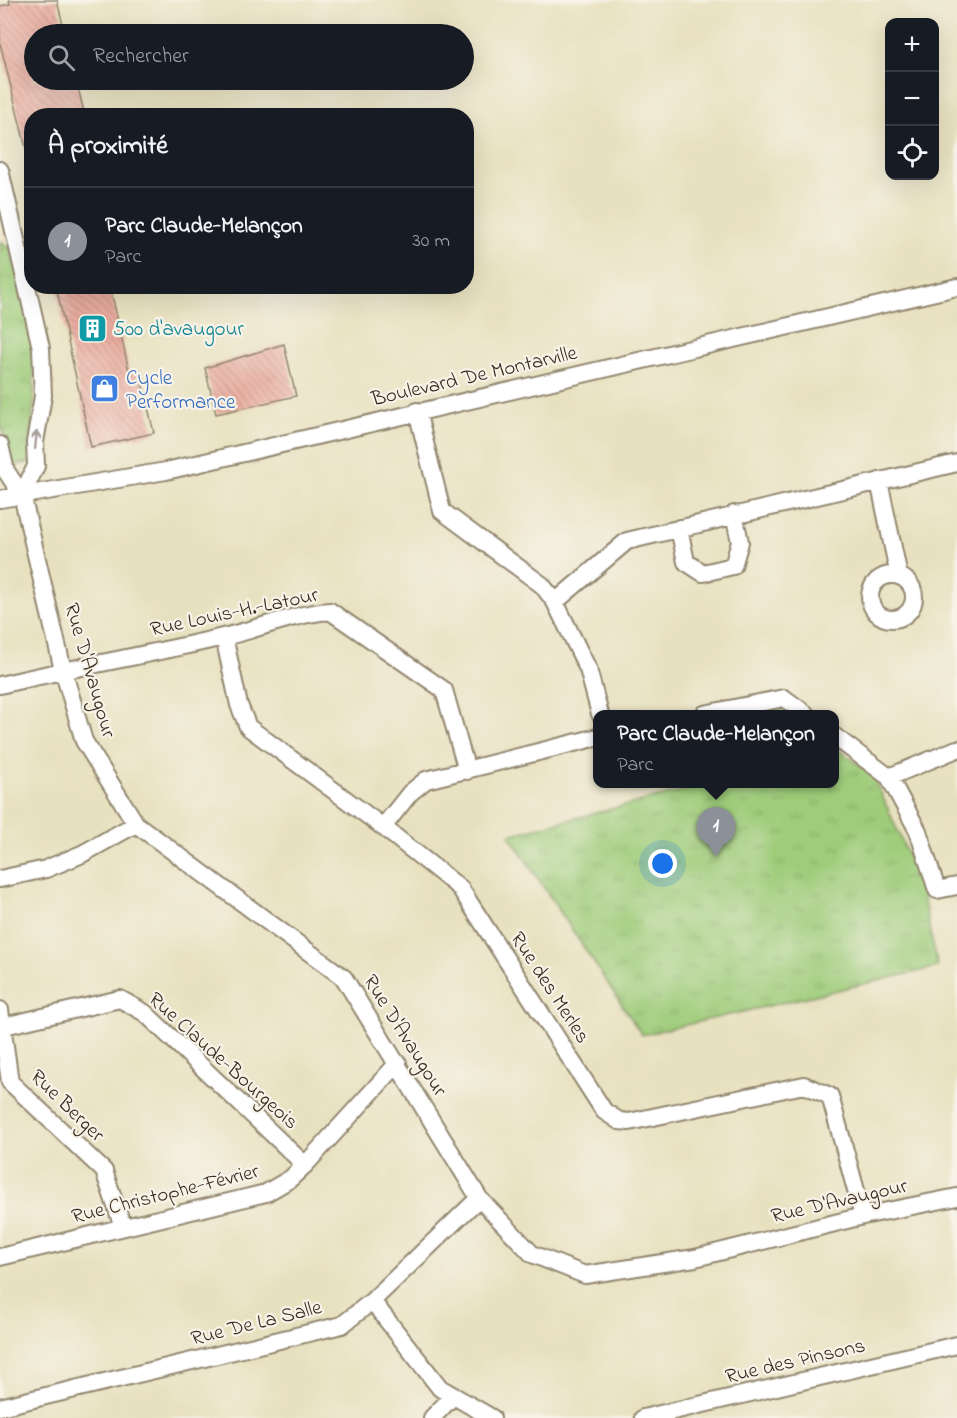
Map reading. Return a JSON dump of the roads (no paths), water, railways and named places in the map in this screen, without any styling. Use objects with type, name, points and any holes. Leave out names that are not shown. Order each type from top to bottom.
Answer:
[{"type":"street","points":[[0,170],[24,274]]},
{"type":"street","name":"Boulevard De Montarville","points":[[0,499],[166,471],[957,287]]},
{"type":"street","points":[[22,495],[36,466],[35,442],[43,396],[44,370],[29,294]]},
{"type":"street","points":[[417,411],[442,511],[542,585],[555,602],[588,669],[599,710]]},
{"type":"street","name":"Rue D'Avaugour","points":[[0,445],[6,471],[22,495],[63,670],[84,741],[136,824],[344,978],[479,1198],[532,1254],[585,1275],[695,1258],[863,1216],[957,1197]]},
{"type":"street","points":[[555,602],[627,541],[957,463]]},
{"type":"street","points":[[879,481],[899,576]]},
{"type":"street","points":[[679,528],[686,562],[703,573],[733,566],[740,542],[734,514]]},
{"type":"street","name":"Rue Louis-H.-Latour","points":[[0,686],[63,670],[224,637],[302,615],[330,610],[444,690],[467,771]]},
{"type":"street","name":"Rue des Merles","points":[[224,637],[239,705],[248,727],[383,826],[460,888],[604,1111],[619,1121],[629,1122],[804,1085],[830,1096],[863,1216]]},
{"type":"street","points":[[724,710],[784,698],[800,710]]},
{"type":"street","points":[[383,826],[410,793],[426,780],[593,738]]},
{"type":"street","points":[[839,740],[889,777],[918,831],[937,890],[957,886]]},
{"type":"street","points":[[889,777],[957,749]]},
{"type":"street","points":[[0,879],[46,869],[82,854],[136,824]]},
{"type":"street","name":"Rue Claude-Bourgeois","points":[[2,1018],[120,999],[145,1014],[305,1165]]},
{"type":"street","name":"Rue Berger","points":[[2,1018],[5,1086],[104,1172],[123,1227]]},
{"type":"street","name":"Rue Christophe-Février","points":[[0,1257],[266,1192],[290,1179],[305,1165],[398,1063]]},
{"type":"street","name":"Rue De La Salle","points":[[0,1407],[342,1325],[372,1301],[479,1198]]},
{"type":"street","points":[[372,1301],[440,1388],[492,1418]]},
{"type":"street","name":"Rue des Pinsons","points":[[643,1418],[957,1345]]},
{"type":"street","points":[[432,1418],[453,1396]]},
{"type":"place","name":"500 d'avaugour","points":[[92,328]]},
{"type":"place","name":"Cycle Performance","points":[[105,389]]},
{"type":"place","name":"Parc Claude-Melançon","points":[[716,857]]}]
